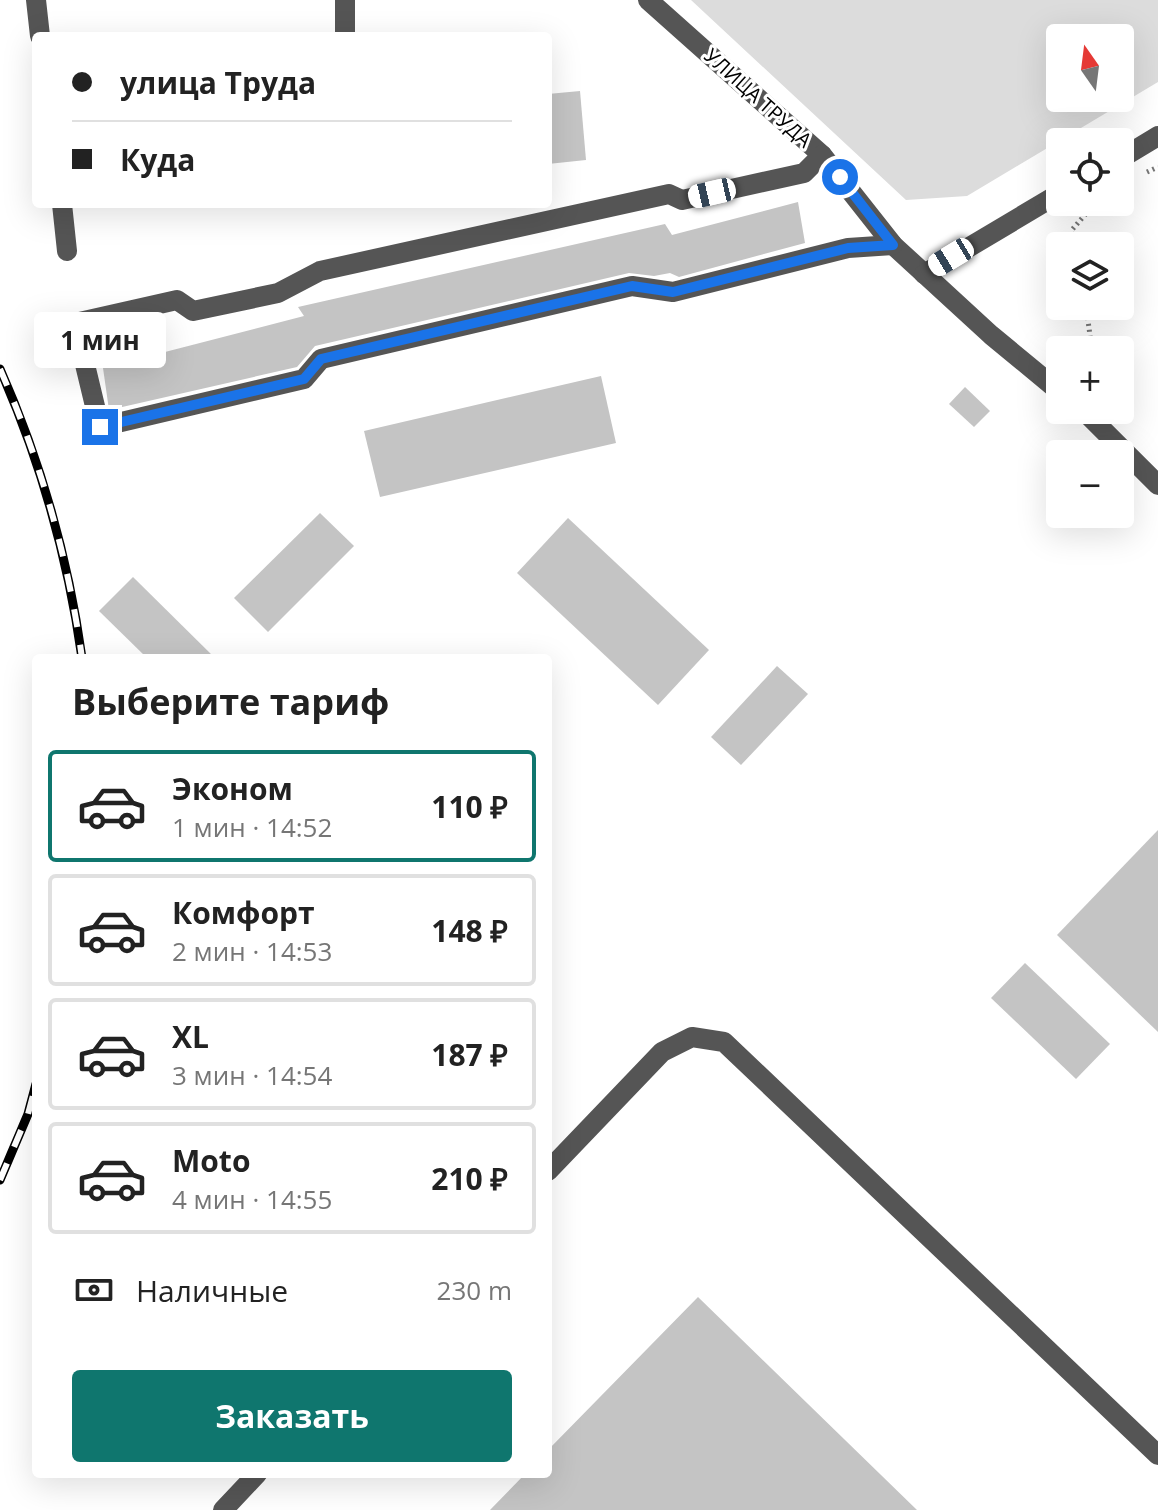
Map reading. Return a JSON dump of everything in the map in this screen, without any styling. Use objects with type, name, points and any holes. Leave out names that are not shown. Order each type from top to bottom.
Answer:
[{"type":"street","points":[[36,0],[40,32]]},
{"type":"street","points":[[345,0],[345,32]]},
{"type":"street","name":"УЛИЦА ТРУДА","points":[[648,0],[822,155],[893,245],[991,335],[1046,380]]},
{"type":"street","points":[[1134,151],[1158,136]]},
{"type":"street","points":[[822,155],[804,173],[682,200],[669,194],[320,271],[278,293],[193,311],[177,300],[75,323],[100,427],[304,379],[321,359],[632,286],[673,292],[848,248],[893,245]]},
{"type":"street","points":[[924,274],[1046,201]]},
{"type":"street","points":[[62,208],[67,251]]},
{"type":"street","points":[[1097,424],[1158,485]]},
{"type":"street","points":[[552,1167],[662,1052],[692,1037],[724,1042],[1158,1455]]},
{"type":"street","points":[[223,1510],[253,1478]]},
{"type":"path","points":[[1071,232],[1084,216]]},
{"type":"shaded area","points":[[691,0],[1158,0],[1158,82],[1134,96],[1134,24],[1046,24],[1046,112],[1108,112],[1081,128],[1046,128],[1046,149],[967,196],[906,200]]},
{"type":"building","points":[[580,91],[586,160],[552,164],[552,94]]},
{"type":"building","points":[[798,202],[805,243],[679,277],[670,273],[654,276],[629,273],[315,346],[297,367],[109,410],[103,368],[304,316],[298,307],[665,224],[672,235]]},
{"type":"building","points":[[601,376],[616,443],[380,497],[364,431]]},
{"type":"building","points":[[965,387],[990,411],[974,427],[949,404]]},
{"type":"building","points":[[320,513],[354,546],[268,632],[234,598]]},
{"type":"building","points":[[568,518],[709,650],[658,705],[517,573]]},
{"type":"building","points":[[133,577],[211,654],[143,654],[99,611]]},
{"type":"building","points":[[777,666],[808,694],[741,765],[711,737]]},
{"type":"building","points":[[1158,830],[1158,1032],[1057,935]]},
{"type":"building","points":[[1025,963],[1110,1044],[1076,1079],[991,998]]},
{"type":"building","points":[[698,1297],[917,1510],[490,1510],[521,1478],[552,1478],[552,1446]]},
{"type":"railway","points":[[0,369],[28,439],[51,510],[69,583],[81,654]]},
{"type":"railway","points":[[0,1180],[32,1099]]},
{"type":"route","points":[[100,427],[304,379],[321,359],[632,286],[673,292],[848,248],[893,245],[840,177]]}]
